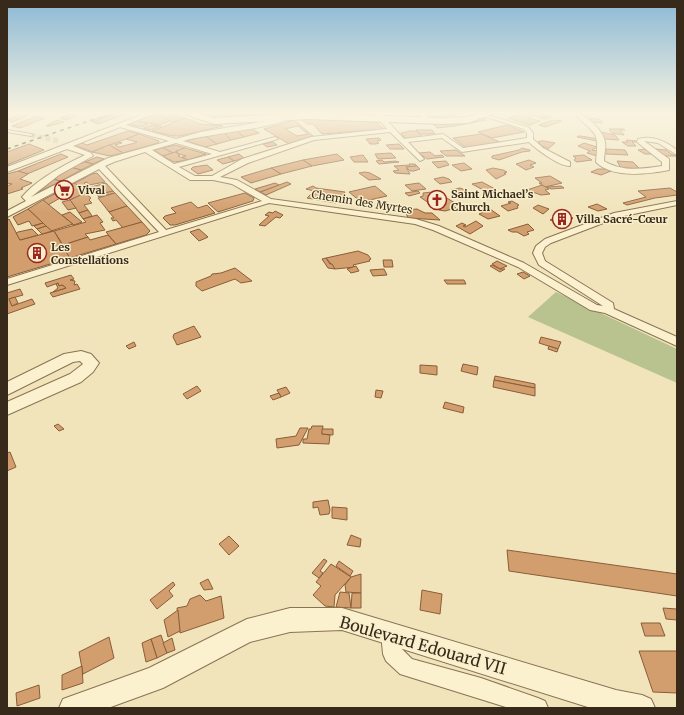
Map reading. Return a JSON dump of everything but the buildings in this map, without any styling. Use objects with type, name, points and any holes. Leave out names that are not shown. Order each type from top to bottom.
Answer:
[{"type":"street","points":[[7,170],[65,146]]},
{"type":"street","points":[[31,201],[26,197],[53,175],[73,163],[89,156],[89,154],[67,146]]},
{"type":"street","points":[[7,214],[111,160],[157,146]]},
{"type":"street","points":[[194,146],[217,150]]},
{"type":"street","points":[[174,166],[217,150],[236,146]]},
{"type":"street","points":[[213,178],[244,161],[288,146]]},
{"type":"street","points":[[408,146],[420,159]]},
{"type":"street","points":[[457,146],[462,150],[487,146]]},
{"type":"street","points":[[537,146],[567,164]]},
{"type":"street","points":[[601,146],[600,162],[617,170],[642,171],[666,168],[666,162],[646,146]]},
{"type":"street","points":[[667,146],[677,153]]},
{"type":"street","name":"Chemin des Myrtes","points":[[146,150],[193,178],[213,178],[234,182],[269,201],[293,203],[432,226],[521,265],[594,308],[608,310],[677,342]]},
{"type":"street","points":[[98,166],[104,168],[165,234]]},
{"type":"street","points":[[7,282],[269,201]]},
{"type":"street","points":[[608,310],[609,305],[542,263],[537,258],[537,253],[540,247],[548,241],[617,215],[677,203]]},
{"type":"street","points":[[7,389],[74,357],[86,358],[91,362],[87,370],[80,376],[34,395],[7,410]]},
{"type":"street","name":"Boulevard Edouard VII","points":[[72,708],[154,679],[247,631],[290,620],[342,619],[616,703],[642,708]]},
{"type":"street","points":[[390,633],[393,654],[407,667],[481,688],[538,708]]},
{"type":"green space","points":[[556,292],[677,349],[677,383],[528,317]]},
{"type":"railway","points":[[7,149],[15,146]]},
{"type":"place","name":"Vival","points":[[64,190]]},
{"type":"place","name":"Saint Michael’s Church","points":[[437,200]]},
{"type":"place","name":"Villa Sacré-Cœur","points":[[562,219]]},
{"type":"place","name":"Les Constellations","points":[[37,253]]}]
